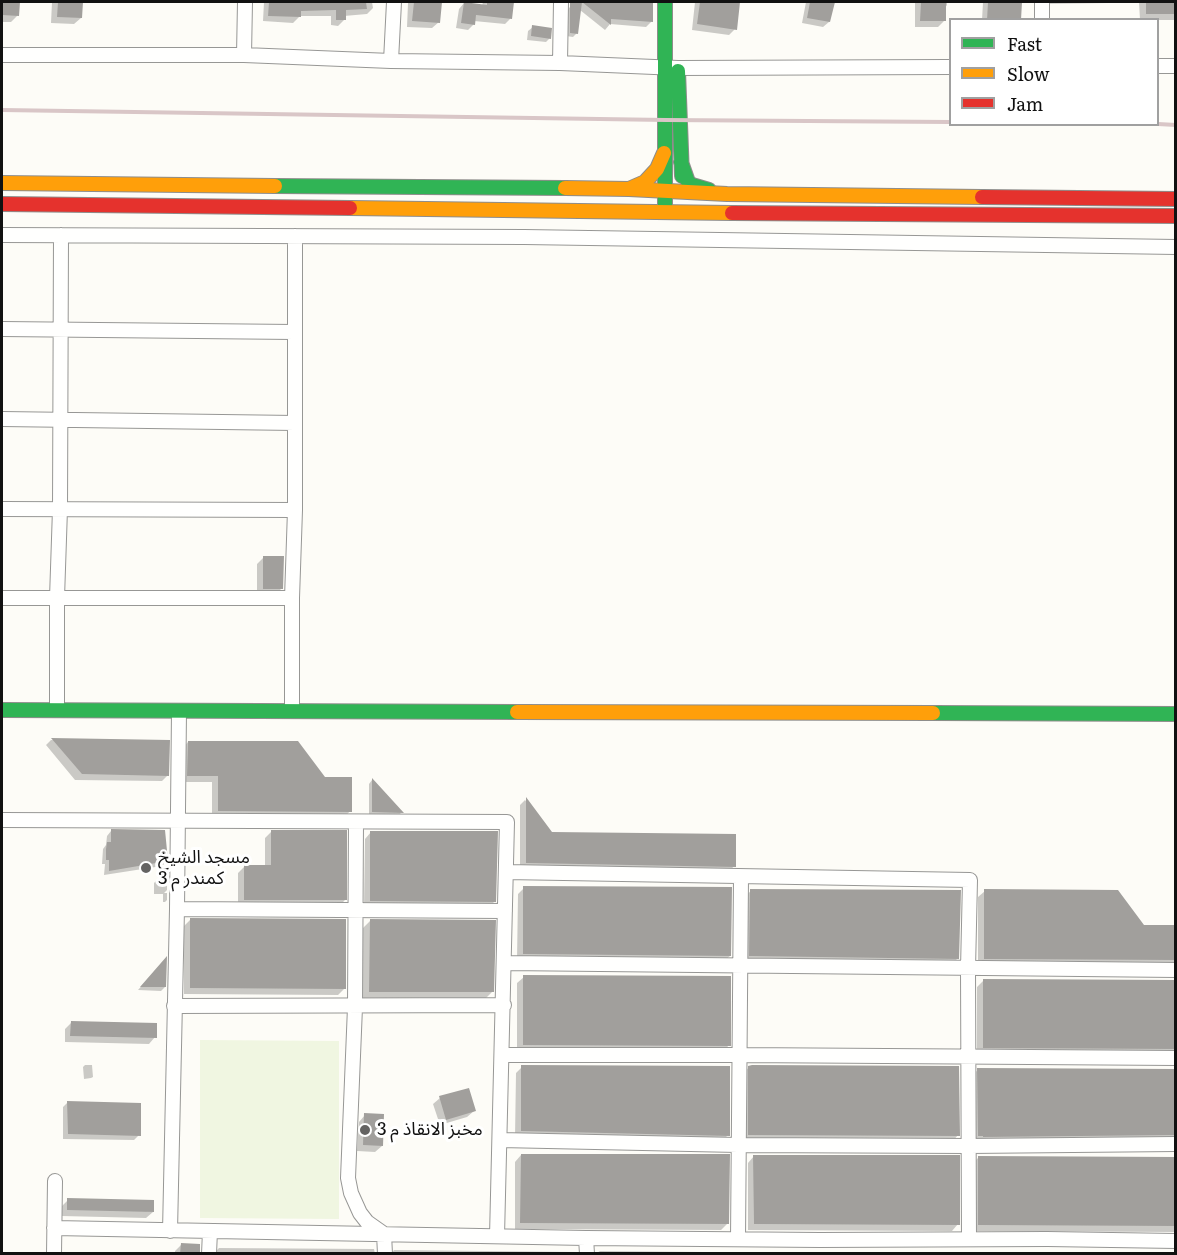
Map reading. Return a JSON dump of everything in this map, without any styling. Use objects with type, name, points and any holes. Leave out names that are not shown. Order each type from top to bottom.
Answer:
[{"type":"main road","points":[[665,2],[681,162],[683,212]]},
{"type":"main road","points":[[665,212],[666,120],[678,2]]},
{"type":"main road","points":[[629,189],[645,182],[651,176],[664,153]]},
{"type":"main road","points":[[681,162],[688,182],[697,187],[727,194]]},
{"type":"main road","points":[[2,183],[629,189],[727,194],[1176,199]]},
{"type":"main road","points":[[2,204],[1176,216]]},
{"type":"main road","points":[[2,710],[1176,714]]},
{"type":"street","points":[[244,55],[245,2]]},
{"type":"street","points":[[391,61],[394,2]]},
{"type":"street","points":[[560,63],[561,2]]},
{"type":"street","points":[[1042,2],[1042,18]]},
{"type":"street","points":[[2,55],[244,55],[672,68],[949,67]]},
{"type":"street","points":[[1159,66],[1176,66]]},
{"type":"street","points":[[2,235],[557,237],[1176,247]]},
{"type":"street","points":[[57,710],[61,235]]},
{"type":"street","points":[[292,711],[295,236]]},
{"type":"street","points":[[2,329],[294,332]]},
{"type":"street","points":[[2,419],[295,423]]},
{"type":"street","points":[[2,509],[295,510]]},
{"type":"street","points":[[2,598],[292,598]]},
{"type":"street","points":[[170,1231],[179,711]]},
{"type":"street","points":[[2,820],[507,822],[497,1236]]},
{"type":"street","points":[[356,822],[355,1007],[348,1178],[351,1193],[360,1213],[384,1234]]},
{"type":"street","points":[[506,872],[970,880],[969,1239]]},
{"type":"street","points":[[738,1239],[741,877]]},
{"type":"street","points":[[177,909],[505,911]]},
{"type":"street","points":[[505,963],[1176,970]]},
{"type":"street","points":[[174,1006],[504,1005]]},
{"type":"street","points":[[502,1055],[1176,1059]]},
{"type":"street","points":[[500,1140],[738,1145],[1176,1144]]},
{"type":"street","points":[[54,1254],[55,1181]]},
{"type":"street","points":[[54,1228],[738,1239],[820,1247],[969,1239],[1176,1241]]},
{"type":"street","points":[[210,1231],[210,1254]]},
{"type":"street","points":[[384,1234],[385,1254]]},
{"type":"street","points":[[586,1238],[587,1254]]},
{"type":"street","points":[[1047,1239],[1047,1254]]},
{"type":"green space","points":[[200,1040],[339,1041],[339,1219],[200,1218]]},
{"type":"building","points":[[2,2],[20,2],[19,16],[2,15]]},
{"type":"building","points":[[58,2],[83,2],[82,18],[57,17]]},
{"type":"building","points":[[269,2],[366,2],[367,9],[346,10],[346,20],[336,20],[336,10],[301,11],[301,17],[268,16]]},
{"type":"building","points":[[414,2],[442,2],[440,23],[412,21]]},
{"type":"building","points":[[464,2],[487,5],[487,2],[514,2],[512,19],[476,15],[475,25],[461,23]]},
{"type":"building","points":[[570,2],[582,2],[578,34],[570,33]]},
{"type":"building","points":[[582,2],[653,2],[653,22],[611,19],[611,25]]},
{"type":"building","points":[[700,2],[740,2],[737,30],[697,24]]},
{"type":"building","points":[[810,2],[835,2],[830,22],[807,18]]},
{"type":"building","points":[[921,2],[946,2],[946,21],[920,21]]},
{"type":"building","points":[[988,2],[1022,2],[1021,18],[987,18]]},
{"type":"building","points":[[1146,2],[1176,2],[1176,14],[1146,14]]},
{"type":"building","points":[[532,25],[552,28],[551,39],[531,36]]},
{"type":"building","points":[[263,556],[284,556],[283,589],[263,589]]},
{"type":"building","points":[[51,738],[170,740],[169,776],[82,774]]},
{"type":"building","points":[[188,741],[298,741],[325,777],[352,777],[352,812],[218,811],[218,776],[187,776]]},
{"type":"building","points":[[372,778],[404,813],[372,812]]},
{"type":"building","points":[[526,797],[552,832],[736,834],[736,867],[526,863]]},
{"type":"building","points":[[111,829],[165,830],[168,861],[109,871],[106,849],[107,842],[111,842]]},
{"type":"building","points":[[271,830],[347,830],[347,900],[244,900],[244,865],[271,865]]},
{"type":"building","points":[[370,831],[498,831],[496,902],[370,901]]},
{"type":"building","points":[[523,886],[732,887],[731,956],[523,954]]},
{"type":"building","points":[[750,889],[961,890],[959,959],[749,956]]},
{"type":"building","points":[[984,889],[1118,890],[1144,925],[1176,925],[1176,960],[984,959]]},
{"type":"building","points":[[190,918],[346,919],[346,989],[190,988]]},
{"type":"building","points":[[370,919],[496,920],[494,992],[369,992]]},
{"type":"building","points":[[167,956],[166,987],[140,987]]},
{"type":"building","points":[[523,975],[731,976],[731,1046],[523,1045]]},
{"type":"building","points":[[983,979],[1176,980],[1176,1049],[983,1048]]},
{"type":"building","points":[[71,1021],[157,1023],[157,1038],[70,1036]]},
{"type":"building","points":[[521,1065],[730,1066],[730,1136],[521,1131]]},
{"type":"building","points":[[748,1066],[959,1066],[960,1136],[748,1135]]},
{"type":"building","points":[[977,1068],[1176,1069],[1176,1135],[978,1136]]},
{"type":"building","points":[[469,1088],[476,1111],[446,1120],[439,1096]]},
{"type":"building","points":[[67,1101],[141,1103],[141,1136],[68,1134]]},
{"type":"building","points":[[364,1113],[384,1114],[383,1146],[363,1145]]},
{"type":"building","points":[[521,1154],[730,1154],[729,1224],[520,1223]]},
{"type":"building","points":[[753,1155],[960,1155],[960,1225],[754,1224]]},
{"type":"building","points":[[978,1156],[1176,1157],[1176,1226],[978,1225]]},
{"type":"building","points":[[67,1198],[154,1200],[154,1212],[67,1210]]},
{"type":"building","points":[[181,1243],[200,1244],[200,1254],[180,1254]]},
{"type":"railway","points":[[2,110],[949,122]]},
{"type":"railway","points":[[1159,124],[1176,125]]},
{"type":"traffic: fast","points":[[665,2],[665,206]]},
{"type":"traffic: fast","points":[[678,71],[682,176]]},
{"type":"traffic: fast","points":[[681,162],[688,182],[709,190]]},
{"type":"traffic: fast","points":[[275,186],[565,188]]},
{"type":"traffic: fast","points":[[2,710],[517,712]]},
{"type":"traffic: fast","points":[[933,713],[1176,714]]},
{"type":"traffic: slow","points":[[629,189],[645,182],[657,169],[664,153]]},
{"type":"traffic: slow","points":[[2,183],[275,186]]},
{"type":"traffic: slow","points":[[565,188],[727,194],[982,197]]},
{"type":"traffic: slow","points":[[350,208],[732,213]]},
{"type":"traffic: slow","points":[[517,712],[933,713]]},
{"type":"traffic: jam","points":[[982,197],[1176,199]]},
{"type":"traffic: jam","points":[[2,204],[350,208]]},
{"type":"traffic: jam","points":[[732,213],[1176,216]]},
{"type":"place","name":"مسجد الشيخ كمندر م 3","points":[[146,868]]},
{"type":"place","name":"مخبز الانقاذ م 3","points":[[365,1130]]}]
